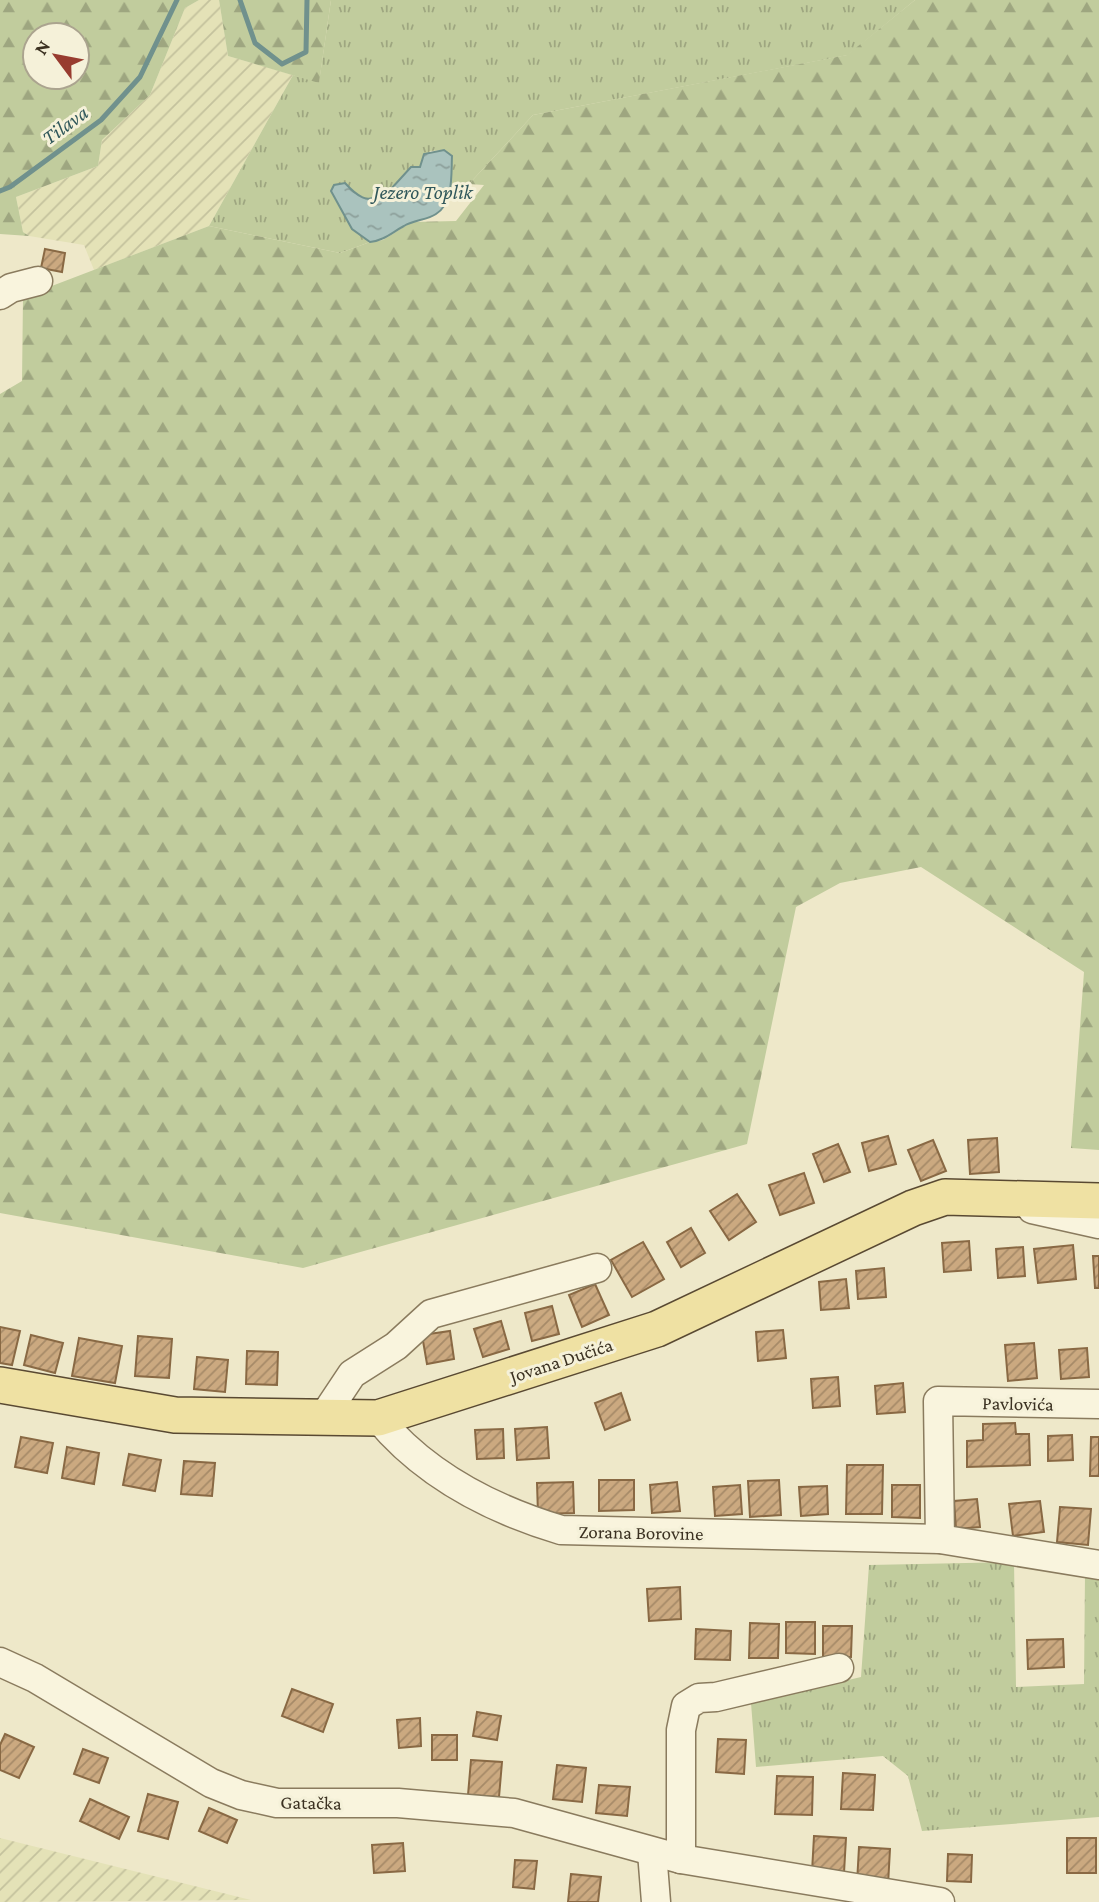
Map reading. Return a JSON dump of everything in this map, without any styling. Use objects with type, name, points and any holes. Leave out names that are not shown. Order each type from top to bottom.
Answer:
[{"type":"main road","name":"Jovana Dučića","points":[[0,1385],[175,1415],[378,1418],[657,1329],[913,1208],[945,1197],[1099,1200]]},
{"type":"street","points":[[0,295],[11,288],[38,281]]},
{"type":"street","points":[[985,1198],[1099,1224]]},
{"type":"street","points":[[324,1416],[352,1374],[396,1346],[431,1314],[597,1268]]},
{"type":"street","name":"Pavlovića","points":[[940,1539],[938,1401],[1099,1404]]},
{"type":"street","name":"Zorana Borovine","points":[[378,1418],[415,1456],[462,1488],[495,1507],[561,1530],[940,1539],[1099,1565]]},
{"type":"street","name":"Gatačka","points":[[0,1662],[35,1678],[211,1783],[241,1795],[277,1802],[398,1802],[514,1813],[681,1859],[940,1902]]},
{"type":"street","points":[[681,1859],[681,1730],[686,1706],[699,1698],[716,1697],[839,1668]]},
{"type":"street","points":[[652,1852],[656,1902]]},
{"type":"shaded area","points":[[199,0],[219,0],[228,56],[293,75],[209,226],[94,270],[84,245],[29,236],[23,232],[16,197],[98,166],[102,140],[150,95],[185,8]]},
{"type":"shaded area","points":[[0,1838],[251,1900],[0,1902]]},
{"type":"green space","points":[[0,0],[199,0],[185,8],[150,95],[102,140],[98,166],[16,197],[23,232],[29,236],[0,234]]},
{"type":"green space","points":[[219,0],[331,0],[319,83],[228,56]]},
{"type":"green space","points":[[331,0],[915,0],[848,55],[533,115],[469,184],[445,204],[452,181],[452,157],[444,150],[430,151],[420,167],[411,167],[391,189],[380,191],[372,199],[362,198],[344,183],[331,192],[352,229],[370,242],[340,253],[209,226],[293,75],[319,82]]},
{"type":"green space","points":[[915,0],[1099,0],[1099,1150],[1071,1148],[1084,972],[921,867],[840,883],[796,907],[747,1144],[303,1268],[0,1213],[0,394],[22,381],[23,297],[209,226],[340,253],[383,240],[412,222],[456,221],[484,185],[469,184],[533,115],[847,55]]},
{"type":"green space","points":[[1014,1562],[1016,1687],[1084,1684],[1085,1574],[1099,1573],[1099,1817],[922,1831],[908,1776],[883,1756],[756,1767],[751,1703],[861,1677],[869,1565]]},
{"type":"water","name":"Jezero Toplik","points":[[444,150],[452,156],[452,171],[449,196],[442,209],[375,241],[370,242],[352,229],[331,191],[334,185],[345,183],[362,197],[372,198],[380,190],[391,189],[411,167],[420,167],[424,154]]},
{"type":"building","points":[[45,249],[65,253],[62,272],[41,268]]},
{"type":"building","points":[[888,1136],[896,1164],[869,1171],[862,1143]]},
{"type":"building","points":[[997,1138],[999,1172],[970,1174],[968,1140]]},
{"type":"building","points":[[933,1140],[946,1171],[921,1181],[908,1150]]},
{"type":"building","points":[[838,1144],[850,1172],[824,1182],[813,1154]]},
{"type":"building","points":[[804,1173],[814,1203],[780,1215],[769,1185]]},
{"type":"building","points":[[737,1194],[756,1222],[729,1240],[710,1211]]},
{"type":"building","points":[[691,1228],[705,1253],[681,1267],[667,1242]]},
{"type":"building","points":[[969,1241],[971,1270],[944,1272],[942,1243]]},
{"type":"building","points":[[643,1242],[664,1279],[632,1297],[611,1260]]},
{"type":"building","points":[[1073,1245],[1076,1279],[1038,1283],[1034,1249]]},
{"type":"building","points":[[1023,1247],[1025,1276],[998,1278],[996,1249]]},
{"type":"building","points":[[1093,1256],[1099,1256],[1099,1288],[1095,1288]]},
{"type":"building","points":[[884,1268],[886,1297],[858,1299],[856,1271]]},
{"type":"building","points":[[846,1279],[849,1308],[821,1310],[819,1282]]},
{"type":"building","points":[[595,1284],[609,1315],[582,1327],[569,1295]]},
{"type":"building","points":[[552,1306],[559,1334],[532,1341],[525,1313]]},
{"type":"building","points":[[501,1321],[509,1349],[483,1357],[474,1329]]},
{"type":"building","points":[[0,1327],[20,1331],[12,1365],[0,1363]]},
{"type":"building","points":[[783,1330],[786,1358],[758,1361],[756,1332]]},
{"type":"building","points":[[450,1331],[454,1359],[427,1364],[422,1335]]},
{"type":"building","points":[[31,1335],[63,1343],[55,1373],[24,1365]]},
{"type":"building","points":[[138,1336],[172,1339],[169,1378],[135,1376]]},
{"type":"building","points":[[79,1338],[122,1346],[115,1383],[72,1376]]},
{"type":"building","points":[[1034,1343],[1037,1378],[1008,1381],[1005,1345]]},
{"type":"building","points":[[1087,1348],[1089,1377],[1061,1379],[1059,1350]]},
{"type":"building","points":[[247,1351],[278,1352],[277,1385],[246,1384]]},
{"type":"building","points":[[197,1357],[228,1360],[225,1392],[194,1389]]},
{"type":"building","points":[[838,1377],[840,1406],[813,1408],[811,1379]]},
{"type":"building","points":[[903,1383],[905,1412],[877,1414],[875,1386]]},
{"type":"building","points":[[621,1393],[630,1420],[605,1430],[595,1403]]},
{"type":"building","points":[[1015,1423],[1016,1434],[1029,1434],[1030,1465],[967,1467],[967,1441],[983,1440],[983,1424]]},
{"type":"building","points":[[547,1427],[549,1458],[517,1460],[515,1429]]},
{"type":"building","points":[[503,1429],[504,1458],[477,1459],[475,1430]]},
{"type":"building","points":[[1072,1435],[1073,1460],[1048,1461],[1048,1436]]},
{"type":"building","points":[[21,1437],[53,1443],[47,1473],[15,1467]]},
{"type":"building","points":[[1091,1437],[1099,1437],[1099,1476],[1090,1476]]},
{"type":"building","points":[[67,1447],[99,1453],[94,1484],[62,1478]]},
{"type":"building","points":[[129,1454],[161,1460],[155,1491],[123,1485]]},
{"type":"building","points":[[184,1461],[215,1463],[212,1496],[181,1494]]},
{"type":"building","points":[[847,1465],[883,1465],[882,1514],[846,1514]]},
{"type":"building","points":[[599,1480],[634,1480],[634,1510],[599,1511]]},
{"type":"building","points":[[779,1480],[781,1515],[750,1517],[748,1481]]},
{"type":"building","points":[[573,1482],[574,1513],[538,1514],[537,1483]]},
{"type":"building","points":[[677,1482],[680,1511],[652,1513],[650,1485]]},
{"type":"building","points":[[740,1485],[742,1514],[715,1516],[713,1487]]},
{"type":"building","points":[[892,1485],[920,1485],[920,1518],[892,1517]]},
{"type":"building","points":[[827,1486],[828,1514],[801,1516],[799,1487]]},
{"type":"building","points":[[977,1499],[980,1527],[956,1529],[954,1501]]},
{"type":"building","points":[[1040,1501],[1044,1532],[1013,1536],[1009,1504]]},
{"type":"building","points":[[1060,1507],[1091,1509],[1088,1545],[1057,1542]]},
{"type":"building","points":[[680,1587],[681,1619],[649,1621],[647,1589]]},
{"type":"building","points":[[786,1622],[815,1622],[815,1654],[786,1653]]},
{"type":"building","points":[[750,1623],[779,1624],[778,1658],[749,1658]]},
{"type":"building","points":[[823,1626],[852,1626],[851,1657],[823,1657]]},
{"type":"building","points":[[696,1629],[731,1631],[730,1660],[695,1659]]},
{"type":"building","points":[[1063,1639],[1064,1667],[1028,1669],[1027,1640]]},
{"type":"building","points":[[292,1689],[333,1704],[323,1732],[282,1716]]},
{"type":"building","points":[[477,1712],[501,1716],[497,1740],[473,1736]]},
{"type":"building","points":[[420,1718],[421,1746],[399,1748],[397,1720]]},
{"type":"building","points":[[5,1734],[34,1747],[19,1778],[0,1770],[0,1745]]},
{"type":"building","points":[[432,1735],[457,1735],[457,1760],[432,1760]]},
{"type":"building","points":[[718,1739],[746,1740],[744,1774],[716,1772]]},
{"type":"building","points":[[83,1749],[108,1758],[99,1783],[74,1774]]},
{"type":"building","points":[[471,1760],[502,1762],[499,1797],[468,1795]]},
{"type":"building","points":[[557,1765],[586,1768],[582,1802],[553,1799]]},
{"type":"building","points":[[843,1773],[875,1775],[873,1810],[841,1809]]},
{"type":"building","points":[[777,1776],[813,1777],[812,1815],[775,1814]]},
{"type":"building","points":[[599,1785],[630,1787],[627,1816],[596,1813]]},
{"type":"building","points":[[148,1794],[178,1802],[168,1839],[138,1831]]},
{"type":"building","points":[[90,1799],[129,1817],[119,1839],[80,1821]]},
{"type":"building","points":[[209,1808],[237,1820],[227,1843],[199,1831]]},
{"type":"building","points":[[814,1836],[846,1838],[844,1873],[812,1872]]},
{"type":"building","points":[[1067,1838],[1096,1838],[1096,1873],[1067,1873]]},
{"type":"building","points":[[403,1843],[405,1871],[374,1873],[372,1845]]},
{"type":"building","points":[[859,1847],[890,1849],[888,1885],[857,1883]]},
{"type":"building","points":[[948,1854],[972,1855],[971,1882],[947,1881]]},
{"type":"building","points":[[515,1860],[537,1861],[534,1889],[513,1887]]},
{"type":"building","points":[[571,1874],[601,1877],[598,1902],[568,1902]]},
{"type":"waterway","name":"Tilava","points":[[0,191],[10,187],[101,120],[140,77],[177,0]]},
{"type":"waterway","name":"Tilava","points":[[240,0],[255,43],[282,64],[306,52],[307,0]]}]
